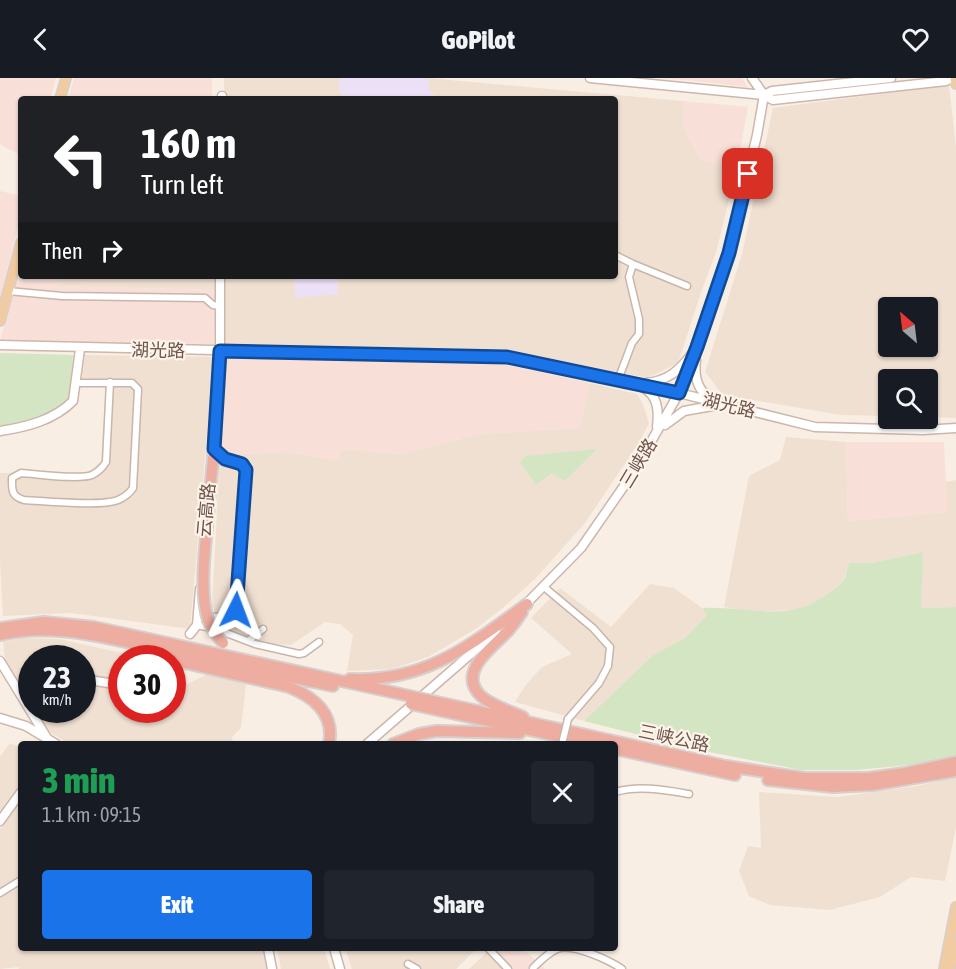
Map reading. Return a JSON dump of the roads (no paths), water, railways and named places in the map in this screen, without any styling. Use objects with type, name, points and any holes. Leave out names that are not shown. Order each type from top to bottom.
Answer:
[{"type":"highway","points":[[214,449],[204,587],[205,604],[211,626],[223,643],[232,650],[256,661]]},
{"type":"highway","points":[[327,678],[381,678],[427,668],[471,644],[527,604]]},
{"type":"highway","points":[[527,604],[511,628],[475,664],[473,678],[475,688],[480,695],[541,730]]},
{"type":"highway","points":[[0,628],[44,622],[70,624],[256,661],[386,695]]},
{"type":"highway","points":[[0,635],[55,630],[137,645]]},
{"type":"highway","points":[[186,658],[386,695]]},
{"type":"highway","points":[[186,663],[289,687],[307,694],[320,705],[329,720],[329,741]]},
{"type":"highway","name":"三峡公路","points":[[386,695],[598,741]]},
{"type":"highway","points":[[401,741],[419,734],[437,731],[541,730]]},
{"type":"highway","name":"三峡公路","points":[[541,730],[581,741]]},
{"type":"highway","name":"三峡公路","points":[[618,745],[726,766],[805,778],[868,778],[939,770],[956,771]]},
{"type":"highway","name":"三峡公路","points":[[618,750],[714,771],[789,784],[833,787],[873,785],[939,770],[956,762]]},
{"type":"main road","points":[[61,96],[66,78]]},
{"type":"main road","points":[[590,78],[764,95],[773,100],[946,81],[953,78],[956,84]]},
{"type":"main road","points":[[752,78],[764,95]]},
{"type":"main road","points":[[764,95],[772,91],[891,78]]},
{"type":"main road","name":"三峡路","points":[[370,741],[544,587],[581,548],[633,474],[679,393],[697,347],[729,253],[757,135],[764,95]]},
{"type":"main road","points":[[0,321],[18,254]]},
{"type":"main road","name":"云高路","points":[[197,625],[210,462],[214,449],[220,351],[220,279]]},
{"type":"main road","name":"湖光路","points":[[0,345],[80,349],[507,357],[679,393],[815,427],[923,430],[956,428]]},
{"type":"main road","points":[[636,384],[657,382],[672,376],[683,366],[697,347]]},
{"type":"main road","points":[[697,347],[694,370],[698,386],[709,398],[726,405]]},
{"type":"main road","points":[[0,431],[27,426],[62,411],[73,400],[80,349]]},
{"type":"main road","points":[[636,384],[650,391],[657,402],[656,434]]},
{"type":"main road","points":[[656,434],[671,419],[684,411],[726,405]]},
{"type":"main road","points":[[190,634],[197,625]]},
{"type":"main road","points":[[0,661],[47,738]]},
{"type":"main road","points":[[0,718],[26,726],[52,741]]},
{"type":"main road","points":[[0,821],[18,796]]},
{"type":"main road","points":[[944,969],[956,907]]},
{"type":"main road","points":[[950,969],[956,941]]},
{"type":"main road","points":[[269,951],[272,969]]},
{"type":"main road","points":[[335,951],[340,969]]},
{"type":"street","points":[[618,256],[687,286]]},
{"type":"street","points":[[618,380],[632,343],[639,334],[639,320],[629,277],[633,264]]},
{"type":"street","points":[[8,291],[62,296],[206,298],[213,305],[220,306]]},
{"type":"street","points":[[77,383],[110,382],[132,383],[138,389],[133,488],[128,495],[116,501],[24,500],[15,497],[12,492],[12,478],[21,473],[81,477],[93,474],[102,468],[106,462],[110,382]]},
{"type":"street","points":[[213,617],[232,615],[236,610],[246,470],[242,464],[225,459],[214,449]]},
{"type":"street","points":[[544,587],[593,628],[609,647],[608,666],[599,682],[568,720],[563,741]]},
{"type":"street","points":[[197,625],[299,654],[319,642]]},
{"type":"street","points":[[248,641],[263,629]]},
{"type":"street","points":[[618,791],[628,788],[660,789],[689,794]]},
{"type":"street","points":[[0,893],[18,882]]},
{"type":"street","points":[[491,951],[508,969]]},
{"type":"street","points":[[533,968],[554,951]]},
{"type":"street","points":[[577,951],[604,958],[622,969]]},
{"type":"street","points":[[408,964],[417,969]]}]
